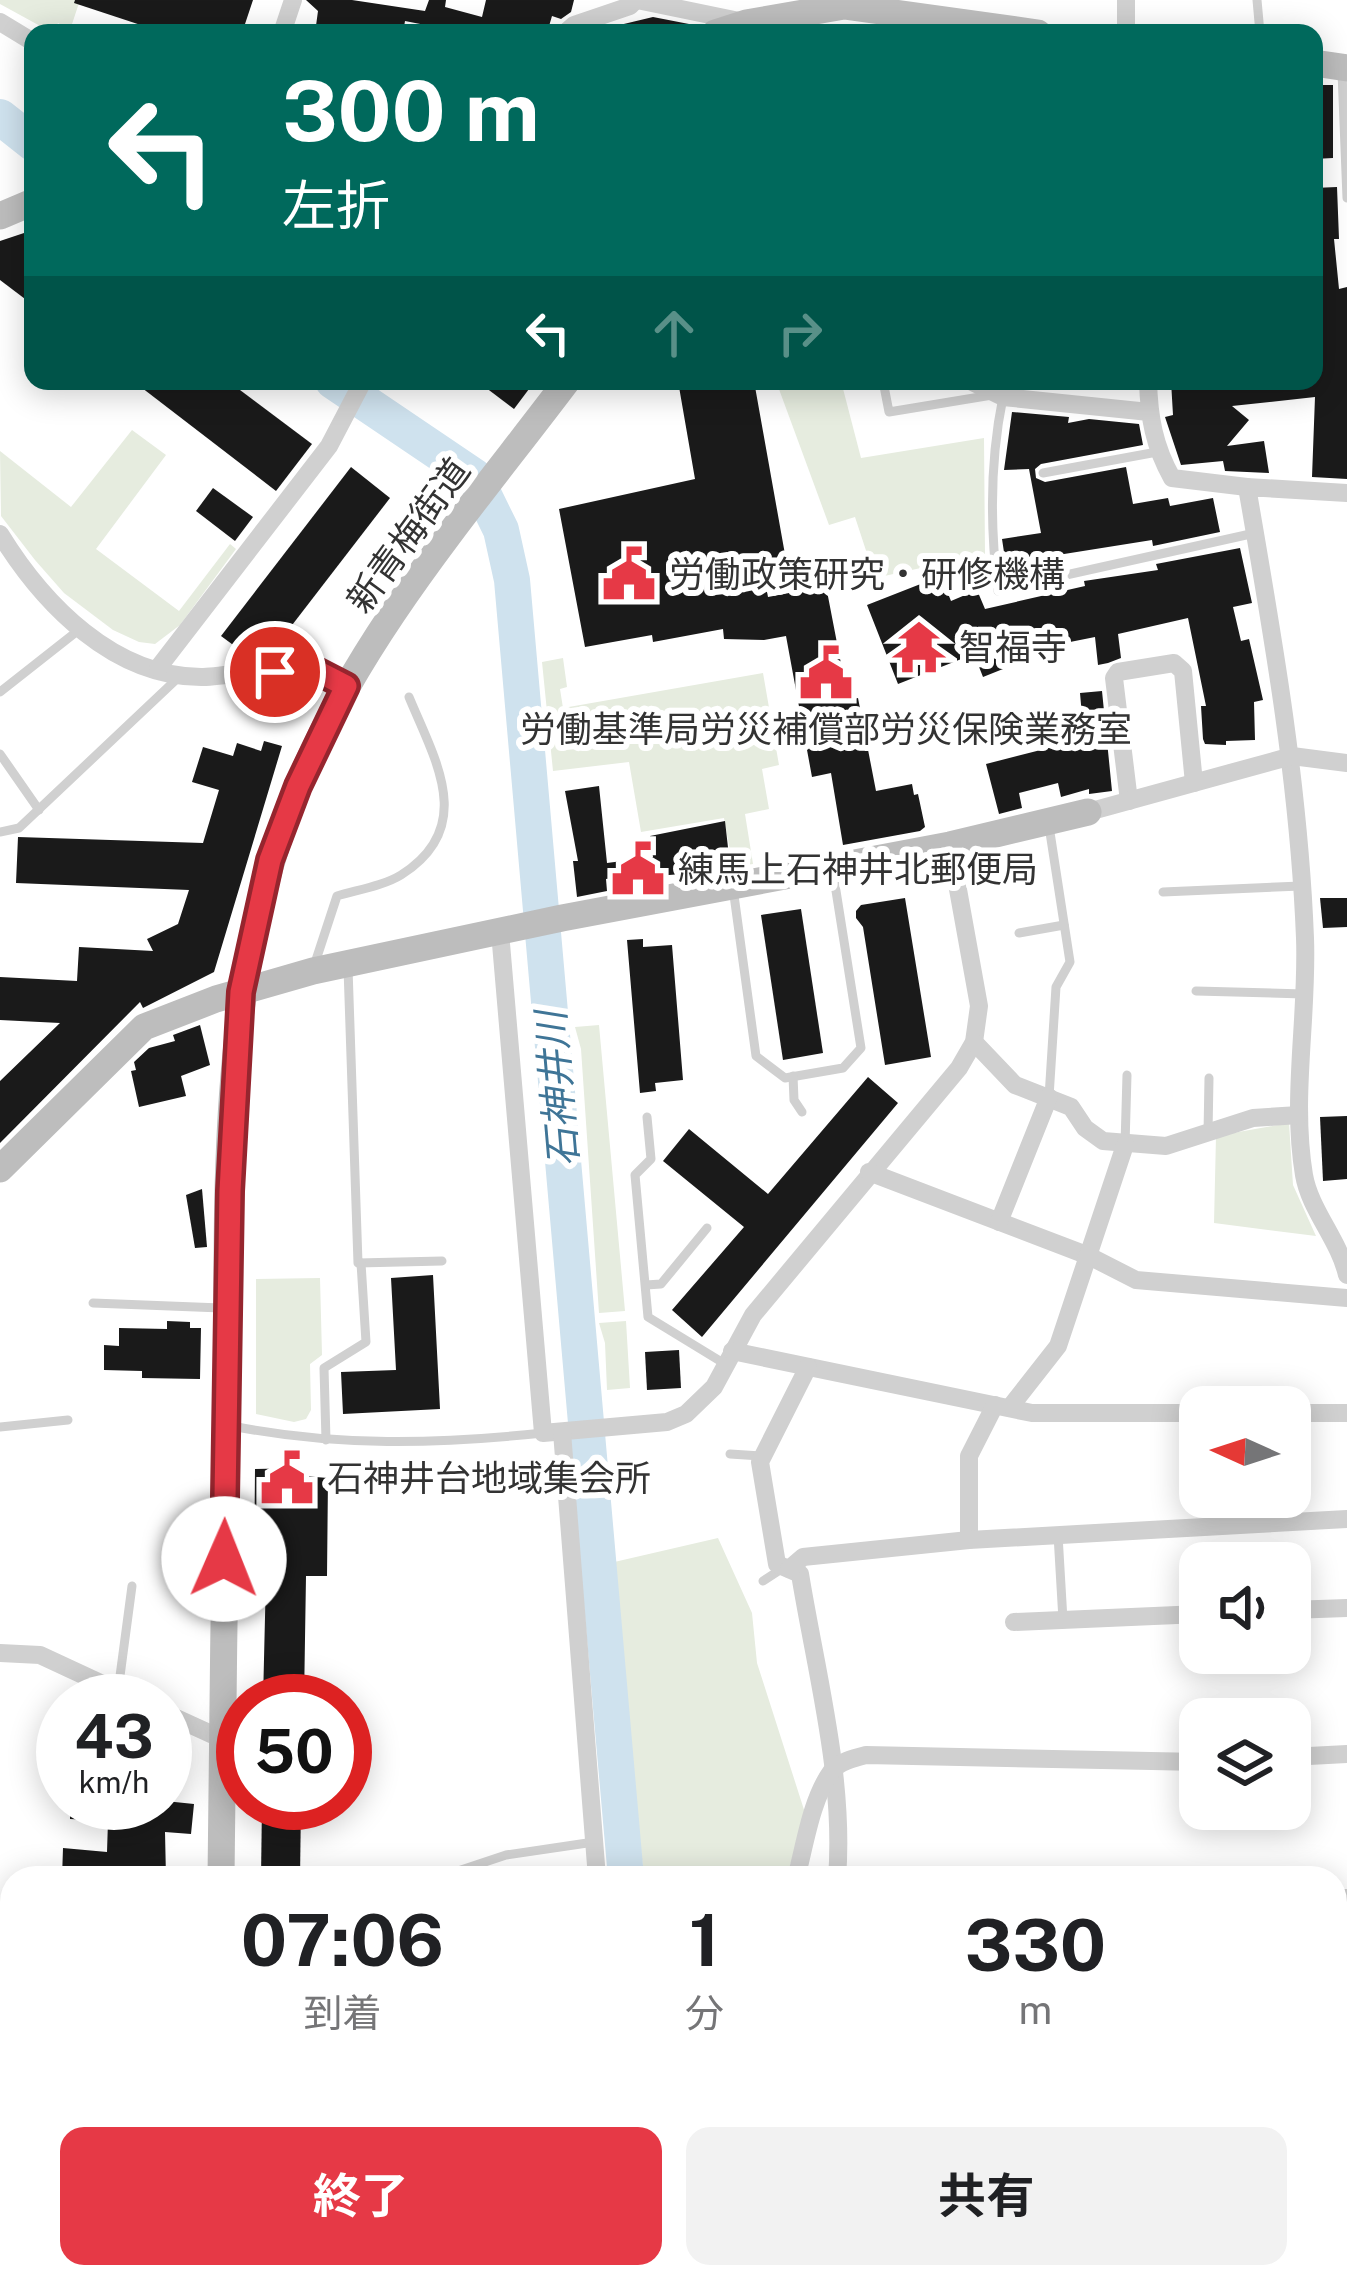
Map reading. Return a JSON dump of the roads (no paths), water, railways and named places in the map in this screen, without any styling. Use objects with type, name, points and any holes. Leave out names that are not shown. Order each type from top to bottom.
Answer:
[{"type":"main road","points":[[733,21],[846,3],[980,24]]},
{"type":"main road","name":"新青梅街道","points":[[222,1674],[227,1309],[241,992],[270,860],[298,786],[346,686],[427,565],[560,390]]},
{"type":"main road","points":[[0,1169],[144,1027],[241,992],[313,971],[950,844],[1088,812]]},
{"type":"main road","name":"新青梅街道","points":[[221,1830],[221,1866]]},
{"type":"street","points":[[577,24],[636,0],[733,21]]},
{"type":"street","points":[[158,668],[329,446],[358,390]]},
{"type":"street","points":[[987,390],[998,396],[1149,412]]},
{"type":"street","points":[[1148,390],[1157,452],[1178,482],[1347,493]]},
{"type":"street","points":[[1247,487],[1292,757],[1301,886],[1304,994],[1299,1115],[1304,1180],[1346,1267]]},
{"type":"street","points":[[0,534],[46,601],[80,629],[141,663],[181,675],[313,669],[346,686]]},
{"type":"street","points":[[1130,801],[1114,678],[1118,672],[1174,663],[1183,671],[1194,783]]},
{"type":"street","points":[[1088,812],[1292,757],[1347,763]]},
{"type":"street","points":[[558,1432],[667,1422],[686,1414],[714,1387],[753,1315],[959,1068],[974,1042],[979,1006],[950,844]]},
{"type":"street","points":[[512,929],[596,1866]]},
{"type":"street","points":[[974,1042],[1015,1085],[1072,1107],[1085,1128],[1102,1141],[1166,1146],[1253,1118],[1299,1115]]},
{"type":"street","points":[[999,1222],[1049,1097]]},
{"type":"street","points":[[969,1540],[969,1456],[1003,1406],[1058,1346],[1125,1145]]},
{"type":"street","points":[[869,1172],[1089,1256],[1136,1280],[1347,1298]]},
{"type":"street","points":[[729,1357],[808,1367],[1032,1413],[1179,1413]]},
{"type":"street","points":[[808,1367],[761,1456],[777,1564],[800,1574],[832,1769],[838,1866]]},
{"type":"street","points":[[1311,1413],[1347,1413]]},
{"type":"street","points":[[786,1568],[803,1557],[969,1540],[1347,1520]]},
{"type":"street","points":[[1311,1609],[1347,1608]]},
{"type":"street","points":[[1014,1622],[1179,1615]]},
{"type":"street","points":[[0,1653],[40,1654],[80,1674]]},
{"type":"street","points":[[1311,1756],[1347,1754]]},
{"type":"street","points":[[799,1866],[832,1769],[866,1755],[1179,1762]]},
{"type":"lane","points":[[1334,66],[1347,198]]},
{"type":"lane","points":[[885,390],[889,412],[998,396],[994,439],[998,591]]},
{"type":"lane","points":[[1043,473],[1157,452]]},
{"type":"lane","points":[[1057,577],[1255,533]]},
{"type":"lane","points":[[0,692],[80,629]]},
{"type":"lane","points":[[0,832],[19,828],[181,675]]},
{"type":"lane","points":[[313,971],[337,896],[399,877],[426,853],[445,822],[447,796],[409,697]]},
{"type":"lane","points":[[0,754],[39,810]]},
{"type":"lane","points":[[1049,820],[1070,962],[1056,987],[1049,1097]]},
{"type":"lane","points":[[732,886],[756,1056],[785,1078],[843,1068],[860,1048],[832,867]]},
{"type":"lane","points":[[1163,892],[1301,886]]},
{"type":"lane","points":[[1019,933],[1064,925]]},
{"type":"lane","points":[[348,964],[358,1263],[442,1261]]},
{"type":"lane","points":[[1196,991],[1304,994]]},
{"type":"lane","points":[[1125,1145],[1127,1075]]},
{"type":"lane","points":[[793,1076],[794,1100],[802,1112]]},
{"type":"lane","points":[[1208,1132],[1209,1078]]},
{"type":"lane","points":[[647,1117],[651,1159],[635,1175],[648,1316],[729,1357]]},
{"type":"lane","points":[[646,1285],[661,1284],[707,1228]]},
{"type":"lane","points":[[326,1440],[324,1368],[366,1342],[362,1262]]},
{"type":"lane","points":[[93,1304],[227,1309]]},
{"type":"lane","points":[[0,1427],[68,1420]]},
{"type":"lane","points":[[227,1425],[326,1440],[434,1443],[558,1432]]},
{"type":"lane","points":[[730,1454],[761,1456]]},
{"type":"lane","points":[[1058,1534],[1063,1620]]},
{"type":"lane","points":[[763,1581],[786,1568]]},
{"type":"lane","points":[[128,1674],[132,1586]]},
{"type":"lane","points":[[473,1866],[506,1855],[594,1842]]},
{"type":"waterway","name":"石神井川","points":[[0,117],[24,136]]},
{"type":"waterway","name":"石神井川","points":[[346,390],[475,477],[501,530],[512,580],[625,1866]]},
{"type":"place","name":"労働政策研究・研修機構","points":[[629,574]]},
{"type":"place","name":"智福寺","points":[[919,647]]},
{"type":"place","name":"労働基準局労災補償部労災保険業務室","points":[[826,673]]},
{"type":"place","name":"練馬上石神井北郵便局","points":[[638,869]]},
{"type":"place","name":"石神井台地域集会所","points":[[287,1478]]}]
